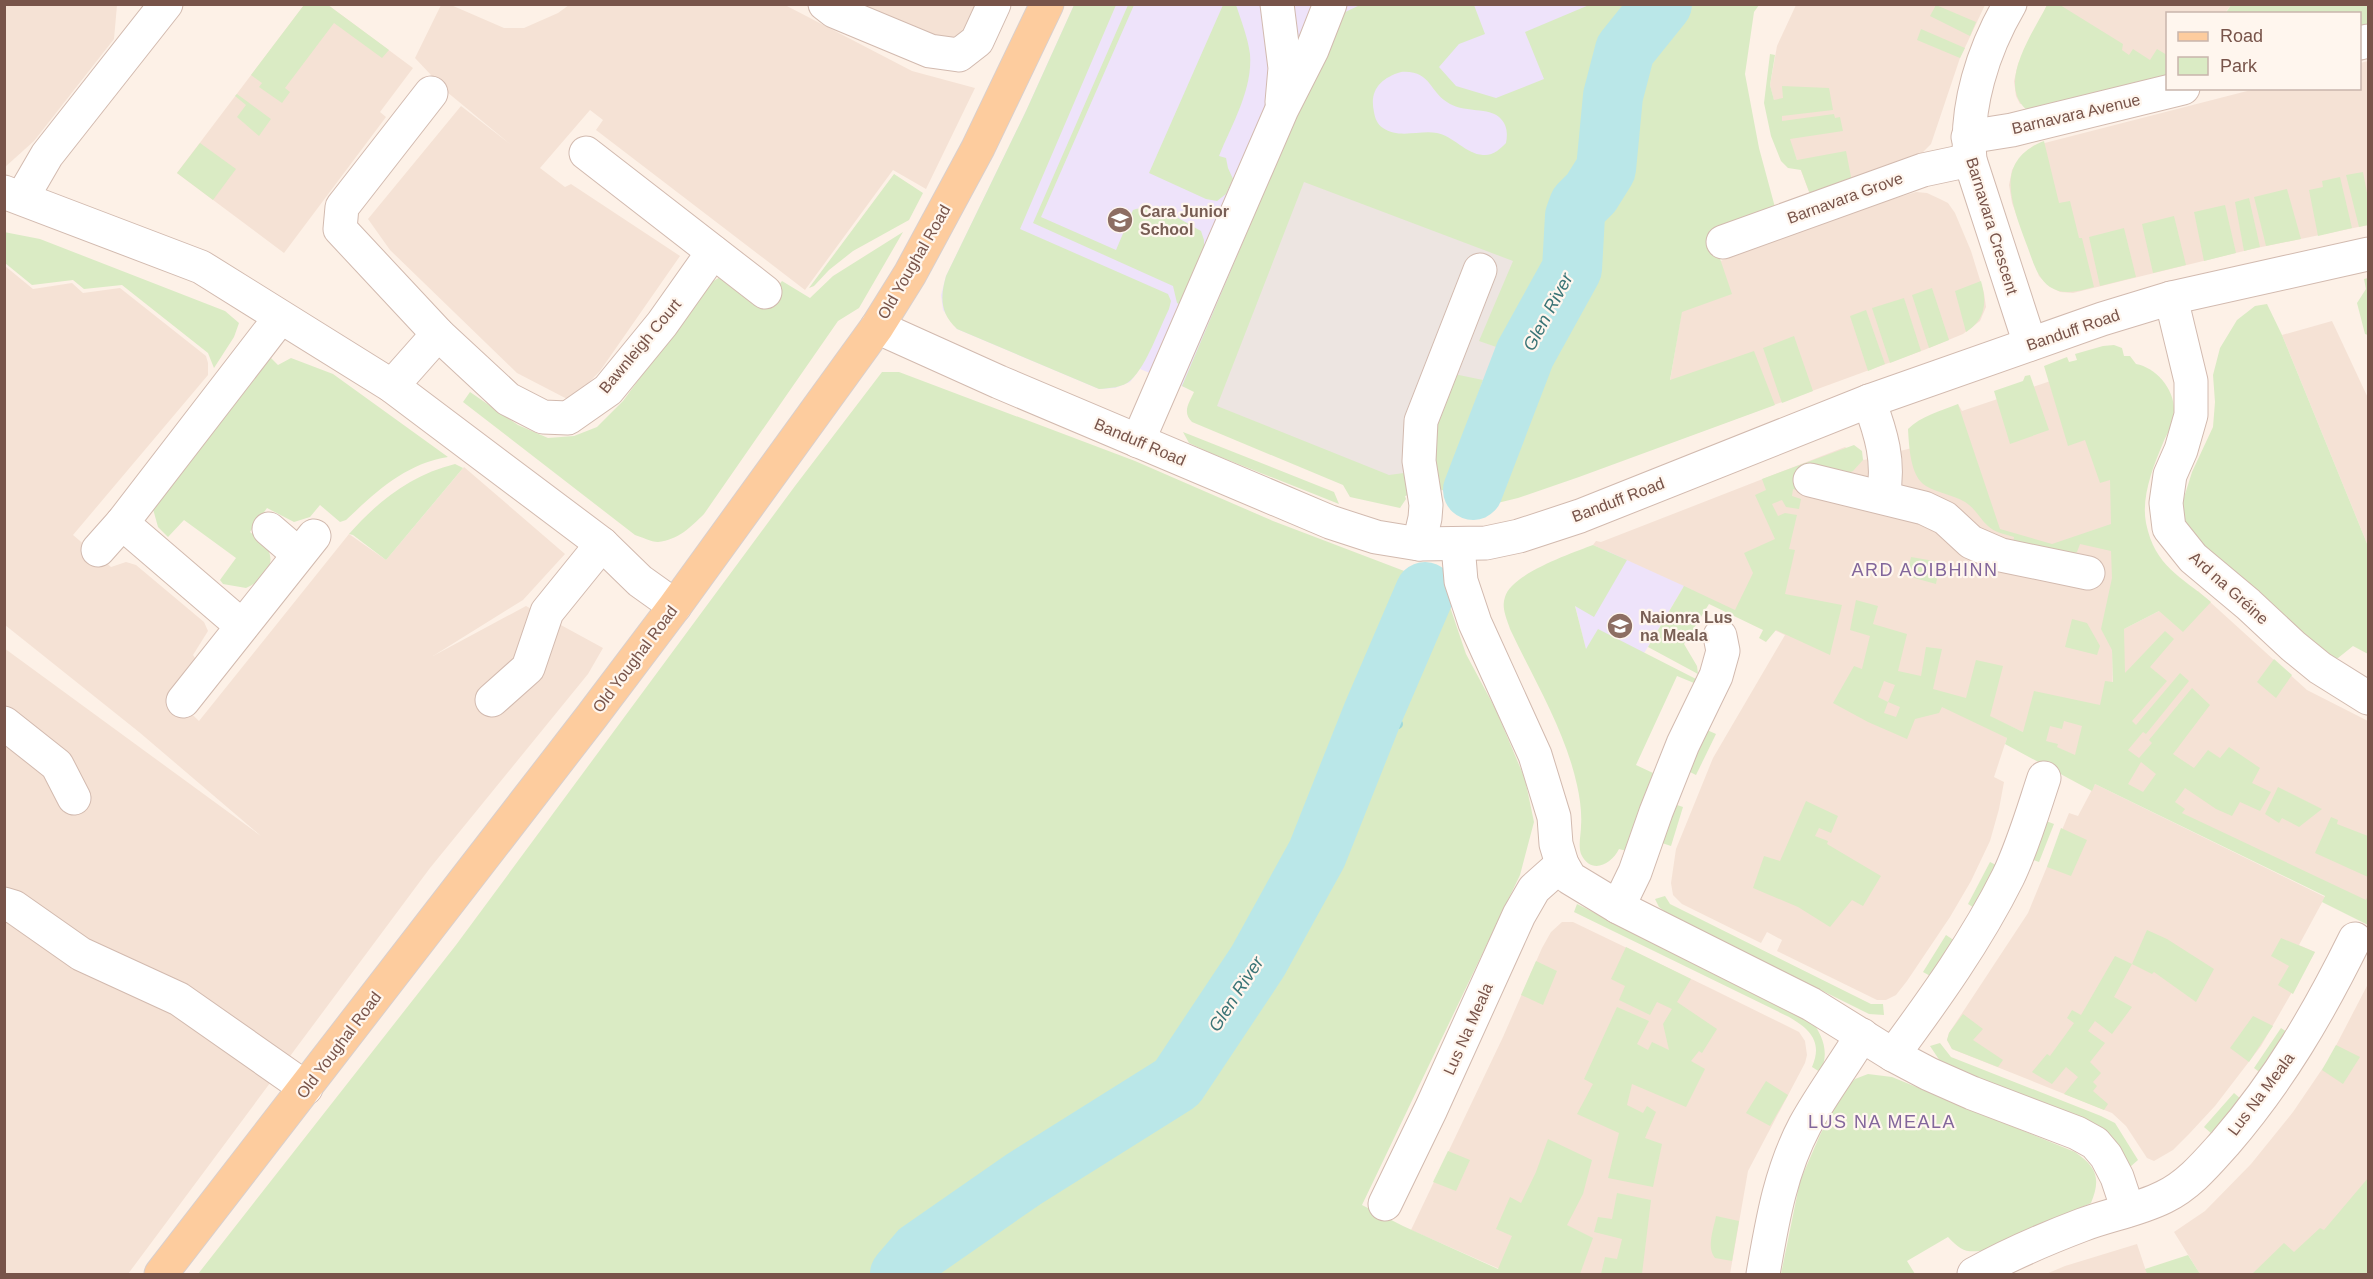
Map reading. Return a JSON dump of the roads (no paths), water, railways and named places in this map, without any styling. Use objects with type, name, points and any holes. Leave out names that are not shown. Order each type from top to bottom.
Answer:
[{"type":"main road","name":"Old Youghal Road","points":[[161,1275],[675,606],[877,327],[910,274],[978,148],[1047,4]]},
{"type":"street","points":[[166,4],[13,195],[201,267],[392,386],[602,544],[640,581],[675,606]]},
{"type":"street","points":[[825,4],[834,11],[930,51],[959,55],[977,41],[994,4]]},
{"type":"street","points":[[1277,4],[1285,68],[1282,109]]},
{"type":"street","points":[[1138,441],[1330,4]]},
{"type":"street","name":"Barnavara Crescent","points":[[2010,4],[1985,59],[1974,99],[1969,148],[2030,344]]},
{"type":"street","name":"Barnavara Avenue","points":[[1969,148],[2012,130],[2175,90]]},
{"type":"street","name":"Bawnleigh Court","points":[[431,93],[342,207],[340,229],[438,334],[508,399],[543,417],[568,418],[608,390],[662,324],[713,252]]},
{"type":"street","name":"Barnavara Grove","points":[[1723,242],[1923,170],[1969,148]]},
{"type":"street","points":[[586,153],[765,292]]},
{"type":"street","name":"Banduff Road","points":[[877,327],[999,382],[1330,522],[1376,537],[1419,544],[1458,545],[1486,543],[1519,536],[1580,516],[1869,401],[2030,344],[2171,298],[2368,255]]},
{"type":"street","points":[[1419,544],[1426,505],[1419,461],[1421,421],[1480,270]]},
{"type":"street","name":"Ard na Gréine","points":[[2171,298],[2191,381],[2191,415],[2181,450],[2170,475],[2166,503],[2169,528],[2193,558],[2248,604],[2293,646],[2320,668],[2368,698]]},
{"type":"street","points":[[98,550],[122,524],[280,318]]},
{"type":"street","points":[[392,386],[438,334]]},
{"type":"street","points":[[1869,401],[1885,450],[1886,480],[1883,496]]},
{"type":"street","points":[[1810,480],[1883,496],[1924,508],[1945,518],[1971,542],[2001,555],[2088,573]]},
{"type":"street","points":[[122,524],[242,626]]},
{"type":"street","points":[[183,701],[306,545],[269,529]]},
{"type":"street","points":[[492,700],[528,668],[547,612],[602,544]]},
{"type":"street","points":[[1458,545],[1461,581],[1475,623],[1535,755],[1554,817],[1556,844],[1562,864],[1570,878],[1618,907],[1811,1004],[1893,1055],[1972,1093],[2077,1133],[2095,1143],[2106,1156],[2117,1177],[2128,1210]]},
{"type":"street","points":[[1618,907],[1635,872],[1683,744],[1716,676],[1723,651],[1720,636]]},
{"type":"street","points":[[4,723],[57,765],[74,798]]},
{"type":"street","points":[[1893,1055],[1953,971],[1985,920],[2009,875],[2044,778]]},
{"type":"street","name":"Lus Na Meala","points":[[1385,1204],[1422,1130],[1519,915],[1534,889],[1562,864]]},
{"type":"street","points":[[4,904],[14,907],[81,954],[179,999],[306,1088]]},
{"type":"street","name":"Lus Na Meala","points":[[1974,1275],[2033,1245],[2083,1224],[2164,1197],[2186,1184],[2240,1125],[2279,1075],[2355,939]]},
{"type":"street","points":[[1763,1275],[1776,1198],[1789,1162],[1805,1125],[1862,1035]]},
{"type":"waterway","name":"Glen River","points":[[1473,490],[1525,354],[1572,269],[1575,216],[1579,205],[1591,193],[1606,169],[1613,96],[1625,50],[1662,4]]},
{"type":"waterway","name":"Glen River","points":[[900,1274],[919,1252],[1024,1179],[1177,1083],[1258,961],[1317,854],[1373,713],[1425,592]]},
{"type":"waterway","points":[[1373,713],[1398,724]]},
{"type":"place","name":"Cara Junior School","points":[[1120,220]]},
{"type":"place","name":"Naionra Lus na Meala","points":[[1620,626]]},
{"type":"district","name":"ARD AOIBHINN","points":[[1925,570]]},
{"type":"district","name":"LUS NA MEALA","points":[[1882,1122]]}]
